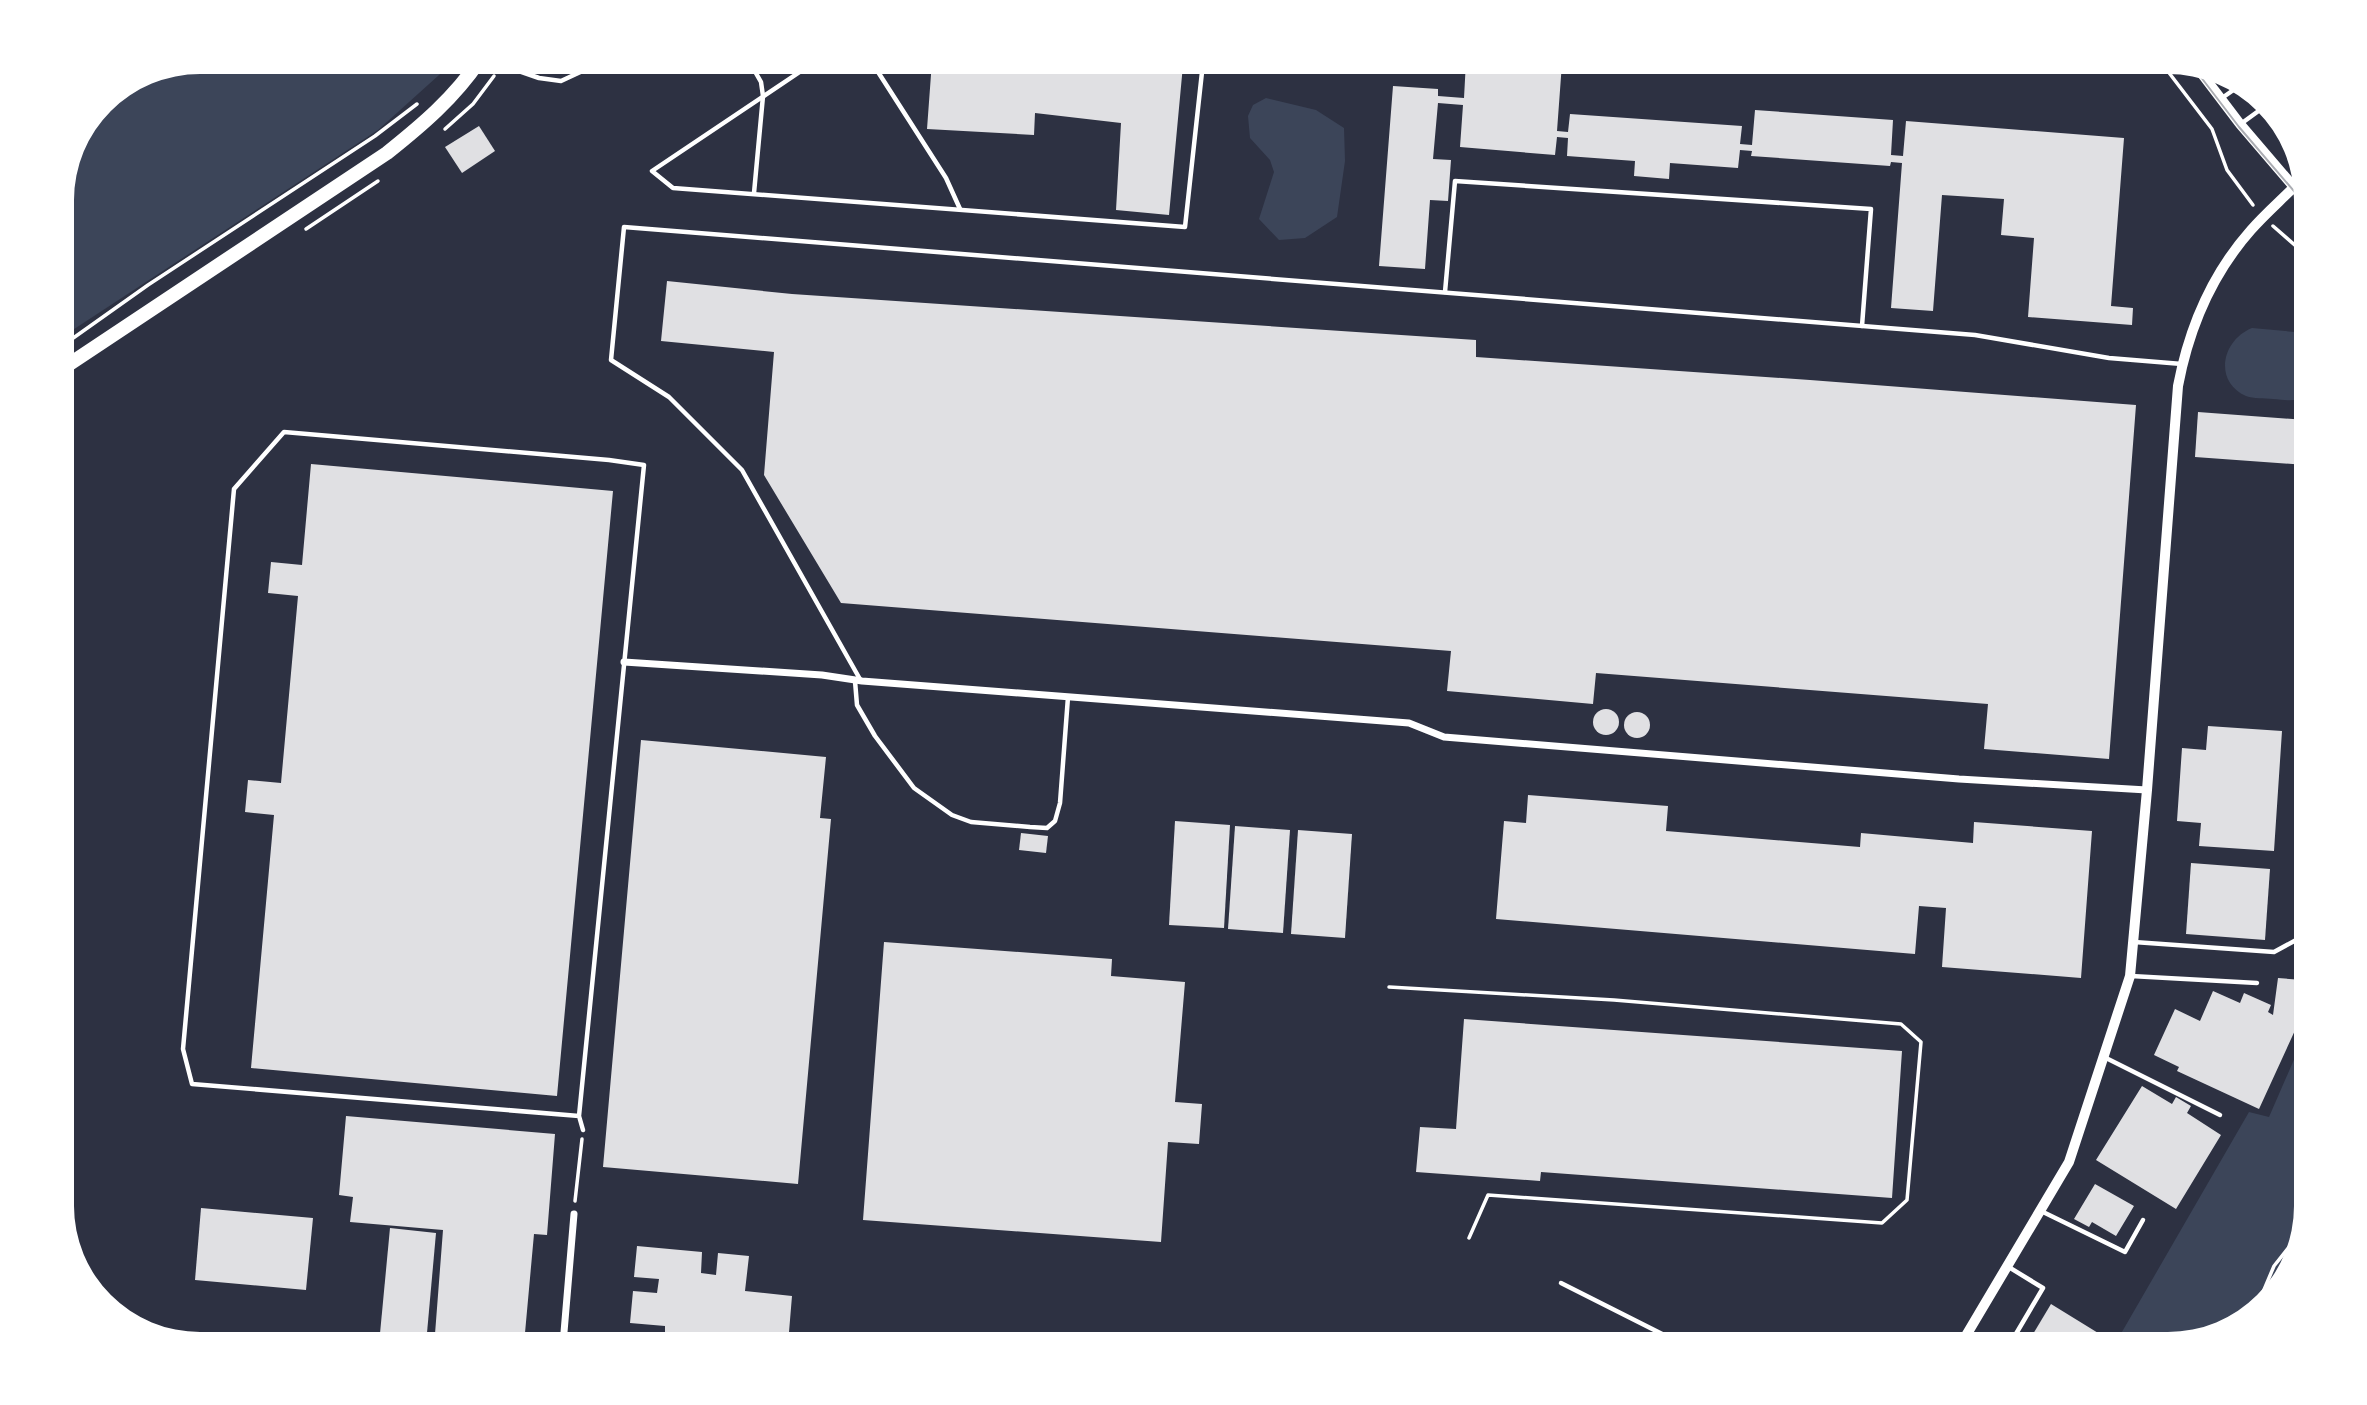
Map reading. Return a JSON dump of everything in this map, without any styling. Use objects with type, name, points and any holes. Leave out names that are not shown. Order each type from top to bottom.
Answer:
[{"type":"main road","points":[[74,361],[387,153],[427,120],[471,74]]},
{"type":"street","points":[[2207,80],[2240,124],[2291,178]]},
{"type":"street","points":[[1968,1332],[2070,1162],[2130,976],[2178,386],[2182,364],[2200,308],[2220,270],[2251,229],[2293,190]]},
{"type":"street","points":[[624,662],[822,675],[858,681],[1409,723],[1444,737],[1458,739],[1959,779],[2147,790]]},
{"type":"street","points":[[564,1332],[574,1214]]},
{"type":"lane","points":[[527,74],[561,81],[576,74]]},
{"type":"lane","points":[[754,193],[763,96],[761,82],[756,74]]},
{"type":"lane","points":[[796,74],[652,171],[673,188],[1185,227],[1202,74]]},
{"type":"lane","points":[[880,74],[947,177],[960,209]]},
{"type":"lane","points":[[2221,99],[2233,91]]},
{"type":"lane","points":[[2240,124],[2258,111]]},
{"type":"lane","points":[[1445,292],[1455,181],[1871,209],[1862,326]]},
{"type":"lane","points":[[1068,697],[1060,803],[1055,821],[1048,828],[971,822],[952,815],[914,788],[875,736],[857,705],[858,681],[742,470],[669,397],[611,360],[624,227],[1976,335],[2109,358],[2182,364]]},
{"type":"lane","points":[[579,1116],[192,1084],[183,1048],[234,489],[284,432],[644,465],[579,1116],[583,1130]]},
{"type":"lane","points":[[2133,942],[2274,952],[2294,941]]},
{"type":"lane","points":[[2130,976],[2257,983]]},
{"type":"lane","points":[[2104,1057],[2220,1115]]},
{"type":"lane","points":[[2041,1210],[2125,1252],[2143,1220]]},
{"type":"lane","points":[[2007,1266],[2043,1288],[2017,1332]]},
{"type":"lane","points":[[1562,1283],[1658,1332]]},
{"type":"path","points":[[2170,74],[2212,128],[2227,170],[2263,218],[2293,244]]},
{"type":"path","points":[[74,337],[148,285],[375,136],[421,101]]},
{"type":"path","points":[[1389,987],[1614,1000],[1901,1024],[1921,1042],[1907,1200],[1882,1223],[1488,1195],[1469,1238]]},
{"type":"path","points":[[574,1214],[583,1130]]},
{"type":"path","points":[[2267,1284],[2274,1266],[2284,1253]]},
{"type":"shaded area","points":[[199,74],[440,74],[378,130],[74,329],[74,191],[78,167],[86,144],[99,123],[116,105],[136,90],[159,80]]},
{"type":"shaded area","points":[[1266,98],[1316,110],[1344,128],[1345,161],[1337,217],[1305,238],[1279,240],[1259,219],[1274,172],[1270,160],[1250,138],[1248,116],[1253,105]]},
{"type":"shaded area","points":[[2252,328],[2293,332],[2293,400],[2249,397],[2229,381],[2225,361],[2228,351],[2242,334]]},
{"type":"shaded area","points":[[2294,1060],[2294,1206],[2289,1238],[2277,1269],[2257,1295],[2231,1315],[2216,1322],[2168,1332],[2122,1332],[2249,1112],[2269,1117]]},
{"type":"building","points":[[931,74],[1182,74],[1169,215],[1116,210],[1121,123],[1035,113],[1034,135],[927,129]]},
{"type":"building","points":[[1465,74],[1561,74],[1557,131],[1568,132],[1570,114],[1742,126],[1740,144],[1752,145],[1755,110],[1893,120],[1891,155],[1903,156],[1906,121],[2124,138],[2111,306],[2133,308],[2132,325],[2028,317],[2034,238],[2001,235],[2004,199],[1942,195],[1933,311],[1891,308],[1902,163],[1891,162],[1890,166],[1751,156],[1752,151],[1740,150],[1738,168],[1670,163],[1669,179],[1634,176],[1635,161],[1567,156],[1568,138],[1557,137],[1555,155],[1460,147],[1463,105],[1438,103],[1433,159],[1451,160],[1448,201],[1430,200],[1425,269],[1379,266],[1393,86],[1438,89],[1438,96],[1464,98]]},
{"type":"building","points":[[479,126],[495,151],[462,173],[445,147]]},
{"type":"building","points":[[667,281],[792,294],[1476,340],[1476,357],[2136,405],[2109,759],[1984,749],[1988,704],[1596,673],[1593,704],[1447,691],[1451,651],[841,603],[764,475],[774,352],[661,341]]},
{"type":"building","points":[[2198,412],[2293,419],[2293,464],[2195,457]]},
{"type":"building","points":[[311,464],[613,491],[557,1096],[251,1068],[274,815],[245,812],[248,780],[281,783],[298,596],[268,593],[271,562],[302,565]]},
{"type":"building","points":[[1606,709],[1615,713],[1619,722],[1615,731],[1606,735],[1597,731],[1593,722],[1597,713]]},
{"type":"building","points":[[1637,712],[1646,716],[1650,725],[1646,734],[1637,738],[1628,734],[1624,725],[1628,716]]},
{"type":"building","points":[[2208,726],[2282,731],[2274,851],[2199,846],[2201,823],[2177,821],[2182,748],[2206,750]]},
{"type":"building","points":[[641,740],[826,757],[820,818],[831,819],[798,1184],[603,1167]]},
{"type":"building","points":[[1528,795],[1668,806],[1666,831],[1860,847],[1861,833],[1973,843],[1974,822],[2092,831],[2081,978],[1942,967],[1946,908],[1919,906],[1915,954],[1496,919],[1504,821],[1526,823]]},
{"type":"building","points":[[1175,821],[1230,825],[1224,928],[1169,925]]},
{"type":"building","points":[[1235,826],[1290,830],[1283,933],[1228,929]]},
{"type":"building","points":[[1298,830],[1352,834],[1345,938],[1291,934]]},
{"type":"building","points":[[1021,833],[1048,836],[1046,853],[1019,850]]},
{"type":"building","points":[[2191,863],[2270,869],[2265,940],[2186,934]]},
{"type":"building","points":[[884,942],[1112,959],[1111,976],[1185,982],[1175,1102],[1202,1104],[1199,1144],[1168,1142],[1161,1242],[863,1220]]},
{"type":"building","points":[[2278,978],[2294,979],[2294,1033],[2259,1109],[2177,1071],[2179,1067],[2154,1055],[2175,1009],[2200,1021],[2213,991],[2240,1003],[2244,993],[2271,1005],[2268,1012],[2273,1015]]},
{"type":"building","points":[[1464,1019],[1902,1051],[1892,1198],[1541,1172],[1540,1181],[1416,1172],[1420,1127],[1456,1129]]},
{"type":"building","points":[[2142,1086],[2172,1104],[2176,1097],[2191,1106],[2187,1113],[2221,1135],[2176,1209],[2096,1160]]},
{"type":"building","points":[[346,1116],[555,1134],[547,1235],[534,1234],[525,1332],[435,1332],[443,1230],[350,1222],[353,1197],[339,1195]]},
{"type":"building","points":[[2095,1184],[2134,1206],[2116,1236],[2092,1222],[2089,1227],[2074,1219]]},
{"type":"building","points":[[201,1208],[313,1218],[306,1290],[195,1280]]},
{"type":"building","points":[[390,1228],[436,1233],[427,1332],[380,1332]]},
{"type":"building","points":[[637,1246],[702,1252],[701,1273],[716,1275],[718,1253],[749,1256],[745,1291],[792,1296],[789,1332],[665,1332],[665,1326],[630,1323],[633,1291],[657,1293],[659,1279],[634,1277]]},
{"type":"building","points":[[2051,1304],[2096,1332],[2034,1332]]},
{"type":"tram line","points":[[2202,79],[2293,190]]}]
